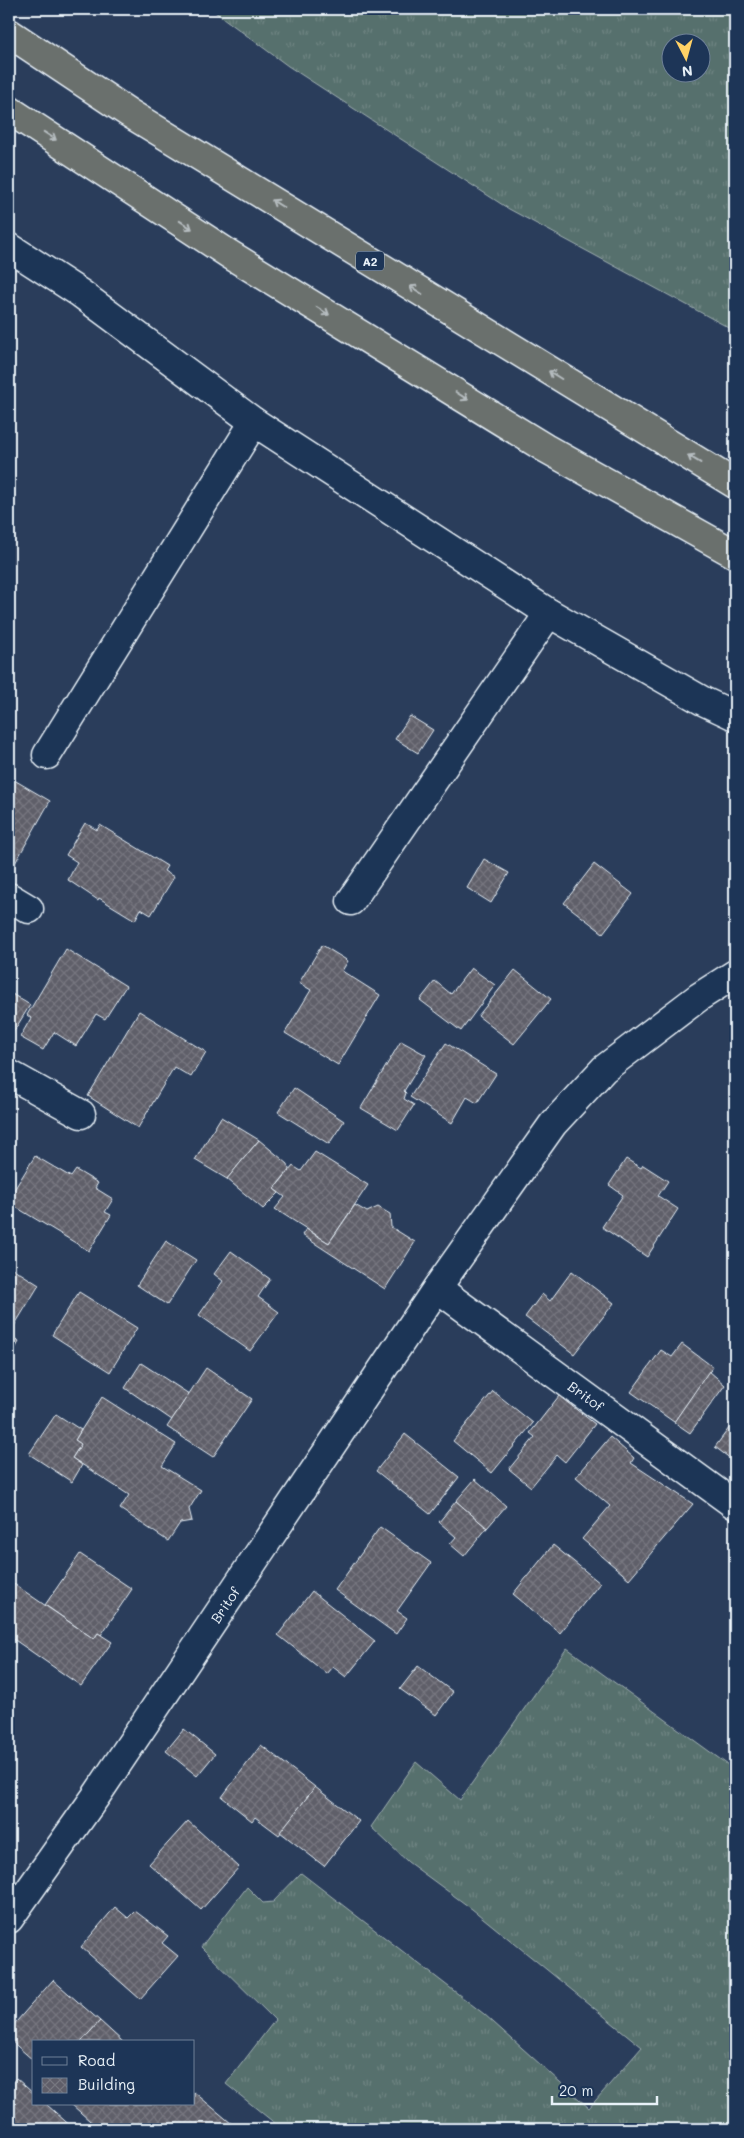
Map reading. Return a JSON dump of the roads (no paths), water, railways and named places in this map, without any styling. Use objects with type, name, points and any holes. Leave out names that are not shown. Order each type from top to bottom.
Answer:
[{"type":"highway","name":"A2","points":[[9,33],[129,113],[735,484]]},
{"type":"highway","points":[[9,110],[229,254],[537,443],[735,554]]},
{"type":"street","points":[[9,247],[80,293],[254,422],[549,613],[703,701],[735,716]]},
{"type":"street","points":[[48,755],[254,422]]},
{"type":"street","points":[[351,901],[549,613]]},
{"type":"street","name":"Britof","points":[[9,1919],[96,1796],[437,1288],[553,1124],[604,1069],[698,997],[735,974]]},
{"type":"street","points":[[9,1074],[81,1114]]},
{"type":"street","name":"Britof","points":[[437,1288],[735,1505]]}]
